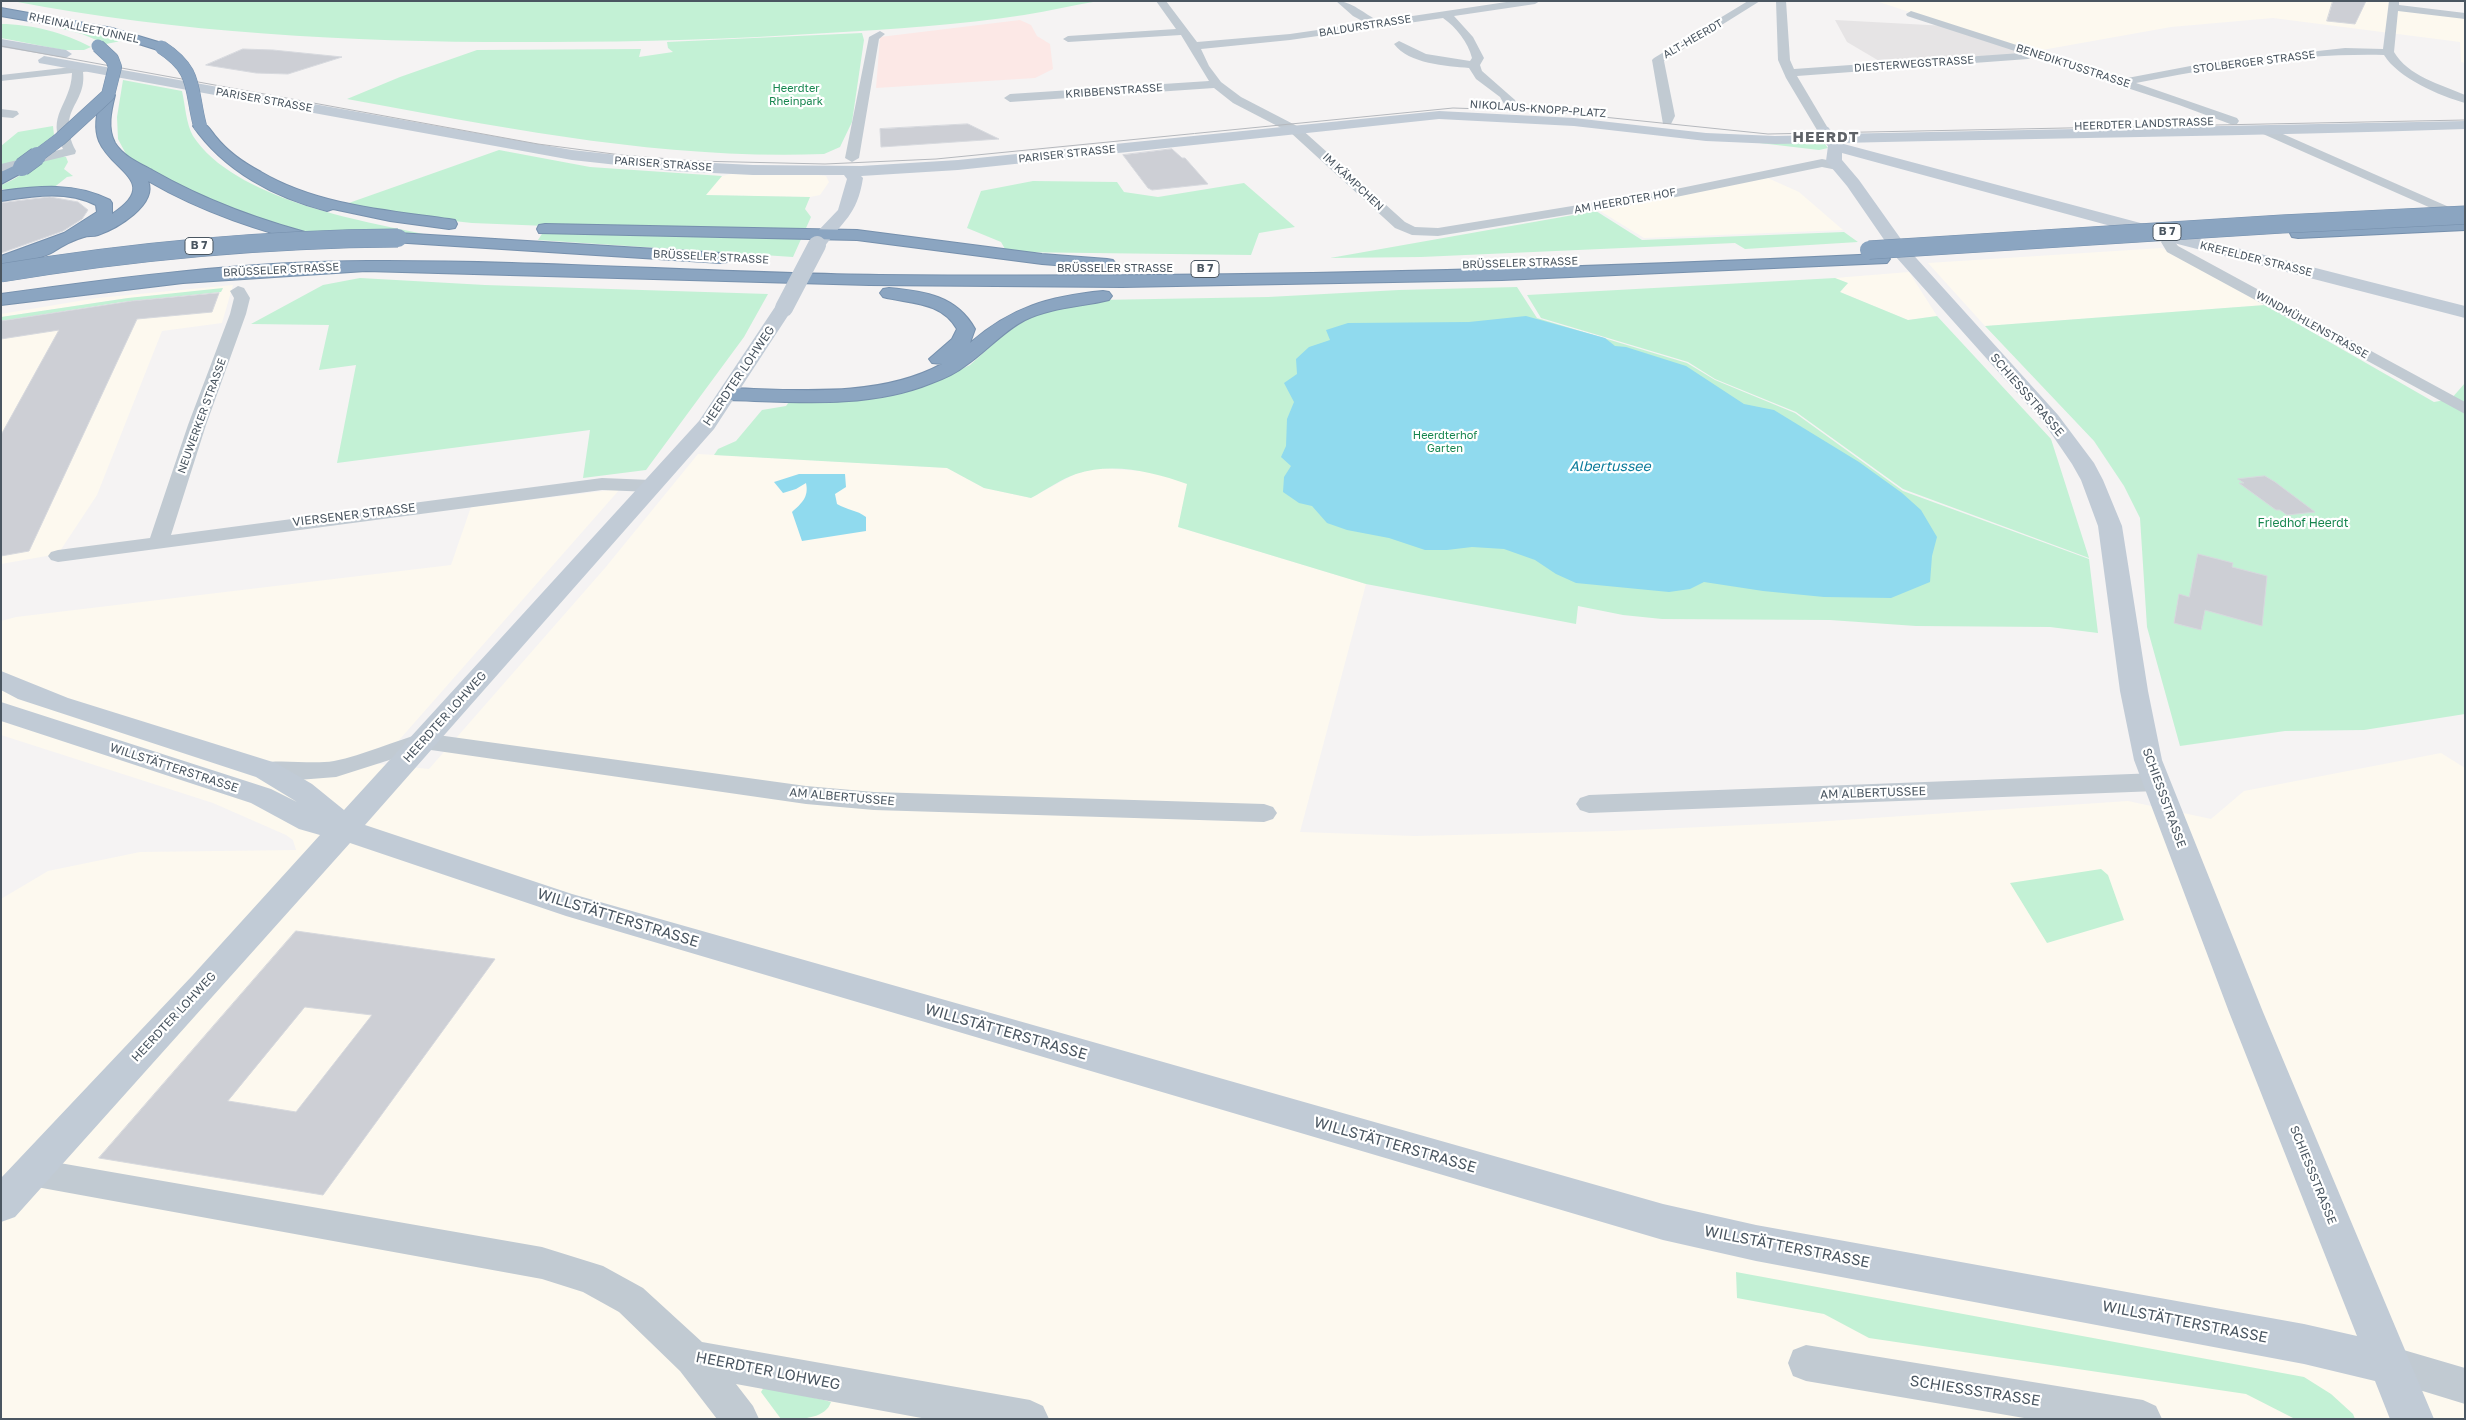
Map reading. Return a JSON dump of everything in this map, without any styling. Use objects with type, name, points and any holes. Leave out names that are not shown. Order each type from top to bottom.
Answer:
[{"type":"highway","points":[[1,6],[126,31],[145,36],[158,46]]},
{"type":"highway","name":"RHEINALLEETUNNEL","points":[[1,12],[112,32],[158,46],[183,63],[190,74],[194,108],[200,126]]},
{"type":"highway","name":"RHEINALLEETUNNEL","points":[[1,19],[66,33],[98,46],[112,59],[115,67],[103,122],[104,133],[109,144]]},
{"type":"highway","points":[[1,179],[22,167],[60,139],[108,95]]},
{"type":"highway","name":"BRÜSSELER STRASSE","points":[[200,126],[210,142],[228,158],[277,187],[338,210],[422,229],[542,246]]},
{"type":"highway","name":"BRÜSSELER STRASSE","points":[[109,144],[123,161],[193,198],[236,216],[296,236],[387,254],[563,270]]},
{"type":"highway","points":[[1,261],[94,231],[118,218],[132,207],[140,197],[143,188],[140,180],[123,161]]},
{"type":"highway","points":[[1,196],[72,192],[93,196],[104,203],[105,213],[94,224],[77,234],[30,253]]},
{"type":"highway","points":[[310,200],[390,216],[461,224]]},
{"type":"highway","name":"B 7","points":[[1875,255],[2282,224],[2465,215]]},
{"type":"highway","name":"B 7","points":[[1875,255],[2465,225]]},
{"type":"highway","points":[[527,228],[948,246],[1042,259],[1213,269]]},
{"type":"highway","name":"BRÜSSELER STRASSE","points":[[1,273],[82,260],[213,244],[305,238],[398,238],[742,259]]},
{"type":"highway","name":"BRÜSSELER STRASSE","points":[[790,261],[976,268],[1213,269],[1875,255]]},
{"type":"highway","name":"BRÜSSELER STRASSE","points":[[1,300],[123,283],[284,268],[366,266],[563,270],[770,278],[979,281],[1320,280],[1526,275],[1875,255]]},
{"type":"highway","points":[[284,268],[649,287],[878,291],[1306,289],[1526,275]]},
{"type":"highway","points":[[1,310],[112,294],[257,280],[410,276]]},
{"type":"highway","points":[[732,389],[829,386],[862,383],[893,377],[918,370],[947,355],[961,342],[966,329],[962,318],[946,306],[924,299],[878,291]]},
{"type":"highway","points":[[732,389],[824,396],[868,392],[910,384],[944,371],[969,356],[992,334],[1011,320],[1036,308],[1071,299],[1161,291]]},
{"type":"main road","name":"PARISER STRASSE","points":[[1,43],[179,73],[207,80]]},
{"type":"main road","name":"PARISER STRASSE","points":[[1,50],[72,69],[147,78],[514,146],[591,158],[697,167],[993,162],[1296,130]]},
{"type":"main road","name":"PARISER STRASSE","points":[[44,60],[72,69],[111,66],[167,73],[522,138],[619,152],[752,160],[850,164],[1105,140],[1278,121]]},
{"type":"main road","points":[[147,78],[152,74],[167,73]]},
{"type":"main road","name":"NIKOLAUS-KNOPP-PLATZ","points":[[1278,121],[1440,104],[1511,106],[1740,130],[1799,131],[1828,152]]},
{"type":"main road","name":"NIKOLAUS-KNOPP-PLATZ","points":[[1296,130],[1451,115],[1574,122],[1706,137],[1800,151],[1828,152]]},
{"type":"main road","name":"HEERDTER LANDSTRASSE","points":[[2265,126],[2465,118]]},
{"type":"main road","name":"HEERDTER LANDSTRASSE","points":[[1828,152],[2232,126],[2465,125]]},
{"type":"main road","points":[[1706,137],[1694,130],[1705,128],[1740,130]]},
{"type":"main road","name":"NIKOLAUS-KNOPP-PLATZ","points":[[1706,137],[1756,140],[1828,152],[1859,154]]},
{"type":"main road","name":"SCHIESSSTRASSE","points":[[1800,151],[1828,152],[1902,253],[2051,419],[2084,463],[2110,526],[2134,691],[2148,760],[2246,1012],[2412,1419]]},
{"type":"main road","name":"KREFELDER STRASSE","points":[[1828,152],[1903,166]]},
{"type":"main road","name":"KREFELDER STRASSE","points":[[1859,154],[2465,312]]},
{"type":"main road","points":[[835,186],[850,164]]},
{"type":"main road","name":"HEERDTER LOHWEG","points":[[1,1205],[345,829],[707,425],[784,308],[819,240],[841,218],[847,206],[855,178],[850,164]]},
{"type":"main road","name":"HEERDTER LOHWEG","points":[[819,240],[820,218],[823,212]]},
{"type":"main road","name":"WILLSTÄTTERSTRASSE","points":[[1,678],[28,692],[58,704],[266,770],[302,791],[322,806],[345,829]]},
{"type":"main road","name":"WILLSTÄTTERSTRASSE","points":[[1,711],[261,796],[310,822],[345,829],[566,904],[1663,1222],[1756,1243],[2304,1344],[2390,1364]]},
{"type":"street","points":[[1161,1],[1194,46],[1204,67],[1217,84],[1238,100],[1296,130]]},
{"type":"street","points":[[1341,1],[1357,14],[1377,24]]},
{"type":"street","name":"BALDURSTRASSE","points":[[1194,46],[1290,37],[1535,1]]},
{"type":"street","name":"ALT-HEERDT","points":[[1667,121],[1669,116],[1658,60],[1755,1]]},
{"type":"street","points":[[1781,1],[1784,60],[1828,152]]},
{"type":"street","points":[[2465,16],[2393,4],[2388,52],[2391,60],[2400,69],[2465,99]]},
{"type":"street","points":[[1444,14],[1453,18],[1475,49],[1478,58],[1474,65]]},
{"type":"street","name":"BENEDIKTUSSTRASSE","points":[[1912,14],[2183,102],[2232,126]]},
{"type":"street","points":[[1068,39],[1184,32]]},
{"type":"street","points":[[850,164],[874,37],[880,34]]},
{"type":"street","points":[[1398,44],[1408,52],[1453,63],[1474,65]]},
{"type":"street","name":"STOLBERGER STRASSE","points":[[2120,82],[2200,68],[2345,51],[2388,52]]},
{"type":"street","name":"DIESTERWEGSTRASSE","points":[[1790,73],[2039,55]]},
{"type":"street","points":[[1474,65],[1479,75],[1509,99],[1511,106]]},
{"type":"street","points":[[1,78],[72,69],[76,86],[62,120],[62,132],[70,151],[1,168]]},
{"type":"street","name":"KRIBBENSTRASSE","points":[[1010,98],[1217,84]]},
{"type":"street","name":"PARISER STRASSE","points":[[1243,135],[1276,128],[1279,125],[1278,121]]},
{"type":"street","points":[[2265,126],[2465,219]]},
{"type":"street","name":"IM KÄMPCHEN","points":[[1296,130],[1400,225],[1412,231]]},
{"type":"street","name":"AM HEERDTER HOF","points":[[1412,231],[1438,232],[1605,205],[1828,152]]},
{"type":"street","name":"WINDMÜHLENSTRASSE","points":[[2172,237],[2168,242],[2172,249],[2465,409]]},
{"type":"street","name":"NEUWERKER STRASSE","points":[[158,541],[197,425],[238,314],[242,298],[238,291]]},
{"type":"street","name":"VIERSENER STRASSE","points":[[58,556],[158,541],[602,484],[651,486]]},
{"type":"street","name":"AM ALBERTUSSEE","points":[[423,741],[814,796],[884,801],[1264,813]]},
{"type":"street","name":"WILLSTÄTTERSTRASSE","points":[[266,770],[298,772],[336,769],[423,741]]},
{"type":"street","name":"AM ALBERTUSSEE","points":[[1589,804],[2157,782]]},
{"type":"street","name":"HEERDTER LOHWEG","points":[[32,1172],[542,1263],[591,1278],[631,1300],[693,1358],[1030,1419]]},
{"type":"street","points":[[693,1358],[740,1419]]},
{"type":"street","name":"SCHIESSSTRASSE","points":[[1806,1363],[2143,1419]]},
{"type":"street","name":"WILLSTÄTTERSTRASSE","points":[[2390,1364],[2465,1386]]},
{"type":"shaded area","points":[[1876,1],[2396,1],[2396,7],[2465,16],[2465,63],[2461,62],[2460,42],[2273,18],[2171,27],[2031,52]]},
{"type":"shaded area","points":[[1020,20],[1031,25],[1037,36],[1050,44],[1053,69],[1035,78],[876,88],[880,37]]},
{"type":"shaded area","points":[[1835,20],[1947,26],[2021,52],[2018,55],[1886,65],[1847,42]]},
{"type":"shaded area","points":[[736,173],[810,174],[826,176],[829,182],[820,195],[810,197],[705,195],[722,176]]},
{"type":"shaded area","points":[[1761,175],[1799,192],[1843,230],[1644,238],[1592,206]]},
{"type":"shaded area","points":[[2162,248],[2265,305],[1985,326],[1928,263]]},
{"type":"shaded area","points":[[1909,272],[1937,316],[1908,320],[1840,292],[1848,283],[1835,278]]},
{"type":"shaded area","points":[[233,285],[222,323],[162,331],[97,495],[58,554],[1,564],[1,321],[122,302],[221,292],[223,289],[128,298],[1,317],[1,314],[97,298]]},
{"type":"shaded area","points":[[698,454],[947,468],[984,488],[1031,498],[1075,474],[1098,468],[1153,472],[1188,484],[1178,527],[1366,584],[1300,832],[1415,836],[1613,831],[1813,822],[2128,801],[2211,819],[2244,791],[2441,753],[2465,768],[2465,1419],[1,1419],[1,899],[48,871],[140,852],[296,850],[293,840],[286,835],[213,803],[1,735],[1,621],[16,617],[451,565],[471,507],[620,489],[378,764],[429,769],[605,568]]},
{"type":"green space","points":[[12,1],[1099,1],[1000,18],[901,28],[722,38],[480,42],[278,35],[145,22],[78,13]]},
{"type":"green space","points":[[24,19],[126,40],[106,44],[82,34]]},
{"type":"green space","points":[[1,24],[48,30],[91,47],[84,50],[63,50],[1,38]]},
{"type":"green space","name":"Heerdter Rheinpark","points":[[862,33],[864,40],[852,122],[840,147],[824,154],[763,155],[644,147],[525,131],[347,99],[400,77],[477,50],[641,49],[639,57],[673,52],[668,48],[667,42]]},
{"type":"green space","points":[[123,80],[182,91],[187,120],[193,136],[212,158],[237,176],[267,191],[300,204],[335,214],[429,235],[305,234],[218,204],[161,177],[127,156],[118,139],[117,117]]},
{"type":"green space","points":[[53,126],[54,135],[19,162],[1,167],[1,146],[18,132]]},
{"type":"green space","points":[[1822,140],[1828,148],[1819,150],[1751,142]]},
{"type":"green space","points":[[499,150],[590,167],[722,176],[706,195],[810,197],[805,209],[811,217],[793,257],[538,240],[547,226],[472,223],[417,217],[346,204]]},
{"type":"green space","points":[[59,155],[66,157],[68,162],[64,169],[73,176],[67,177],[52,189],[16,191],[1,189],[1,185],[44,160]]},
{"type":"green space","points":[[1033,181],[1117,182],[1124,192],[1158,197],[1244,183],[1295,227],[1259,233],[1251,255],[1012,252],[1005,249],[1001,242],[967,228],[981,191]]},
{"type":"green space","points":[[1596,211],[1642,240],[1844,232],[1858,242],[1745,249],[1735,243],[1421,257],[1330,258]]},
{"type":"green space","points":[[360,278],[485,285],[768,294],[744,337],[646,470],[583,478],[590,430],[337,463],[356,365],[319,370],[329,325],[251,324],[323,285]]},
{"type":"green space","points":[[1835,278],[1848,283],[1840,292],[1908,320],[1937,316],[2051,439],[2089,558],[1903,489],[1796,412],[1715,379],[1688,362],[1541,318],[1527,295]]},
{"type":"green space","name":"Heerdterhof Garten","points":[[1517,287],[1537,318],[1687,363],[1715,380],[1795,413],[1903,491],[2089,559],[2098,633],[2050,627],[1916,626],[1830,620],[1662,619],[1623,615],[1578,606],[1576,624],[1366,584],[1178,527],[1187,484],[1147,472],[1118,469],[1090,470],[1065,479],[1031,498],[984,488],[947,468],[714,455],[718,449],[736,441],[762,410],[786,406],[789,402],[932,383],[970,365],[1003,335],[1027,319],[1041,313],[1098,300],[1268,297],[1399,290]]},
{"type":"green space","points":[[223,288],[221,292],[122,302],[1,321],[1,317],[128,298]]},
{"type":"green space","name":"Friedhof Heerdt","points":[[2265,305],[2434,402],[2451,399],[2465,383],[2465,714],[2364,730],[2285,731],[2180,746],[2147,627],[2140,518],[2124,486],[2094,441],[1985,326]]},
{"type":"green space","points":[[2101,869],[2108,875],[2124,920],[2047,943],[2010,883]]},
{"type":"green space","points":[[1736,1272],[2304,1377],[2331,1394],[2353,1414],[2355,1419],[2295,1419],[2246,1394],[1869,1338],[1824,1314],[1737,1298]]},
{"type":"green space","points":[[764,1387],[831,1402],[828,1408],[817,1415],[781,1419],[761,1392]]},
{"type":"water","name":"Albertussee","points":[[1526,316],[1605,338],[1615,346],[1626,347],[1686,366],[1744,404],[1774,410],[1859,462],[1902,493],[1921,510],[1937,537],[1932,556],[1930,582],[1891,598],[1824,597],[1763,591],[1704,582],[1690,589],[1669,592],[1576,583],[1556,574],[1535,560],[1504,549],[1472,547],[1425,550],[1389,538],[1347,530],[1327,523],[1312,506],[1299,503],[1283,492],[1284,477],[1291,466],[1281,457],[1286,446],[1287,419],[1294,402],[1284,383],[1297,374],[1296,359],[1309,347],[1330,340],[1326,330],[1348,323],[1469,322]]},
{"type":"water","points":[[799,474],[845,474],[846,487],[835,494],[837,504],[866,517],[866,531],[802,541],[792,512],[806,496],[806,483],[796,489],[783,493],[774,482]]},
{"type":"building","points":[[2333,1],[2366,1],[2355,24],[2327,21]]},
{"type":"building","points":[[243,49],[342,57],[288,74],[256,73],[206,65]]},
{"type":"building","points":[[968,124],[999,139],[881,147],[880,129]]},
{"type":"building","points":[[1172,149],[1182,158],[1185,158],[1208,184],[1152,190],[1148,188],[1123,155]]},
{"type":"building","points":[[50,197],[78,202],[88,210],[82,219],[63,231],[1,253],[1,203]]},
{"type":"building","points":[[219,293],[212,312],[137,319],[29,551],[1,556],[1,435],[59,330],[1,339],[1,321],[132,301]]},
{"type":"building","points":[[2265,476],[2315,512],[2287,515],[2280,510],[2276,510],[2239,483],[2244,483],[2238,479]]},
{"type":"building","points":[[2198,554],[2233,563],[2232,567],[2267,576],[2262,626],[2205,610],[2201,630],[2174,623],[2179,594],[2189,597]]},
{"type":"building","points":[[296,931],[495,959],[323,1195],[99,1158]],"holes":[[[305,1007],[372,1015],[296,1112],[228,1101]]]},
{"type":"tram line","points":[[1,46],[538,144],[621,155],[695,161],[825,164],[936,159],[1453,108],[1545,111],[1768,134],[2465,120]]},
{"type":"district","name":"HEERDT","points":[[1826,137]]}]
